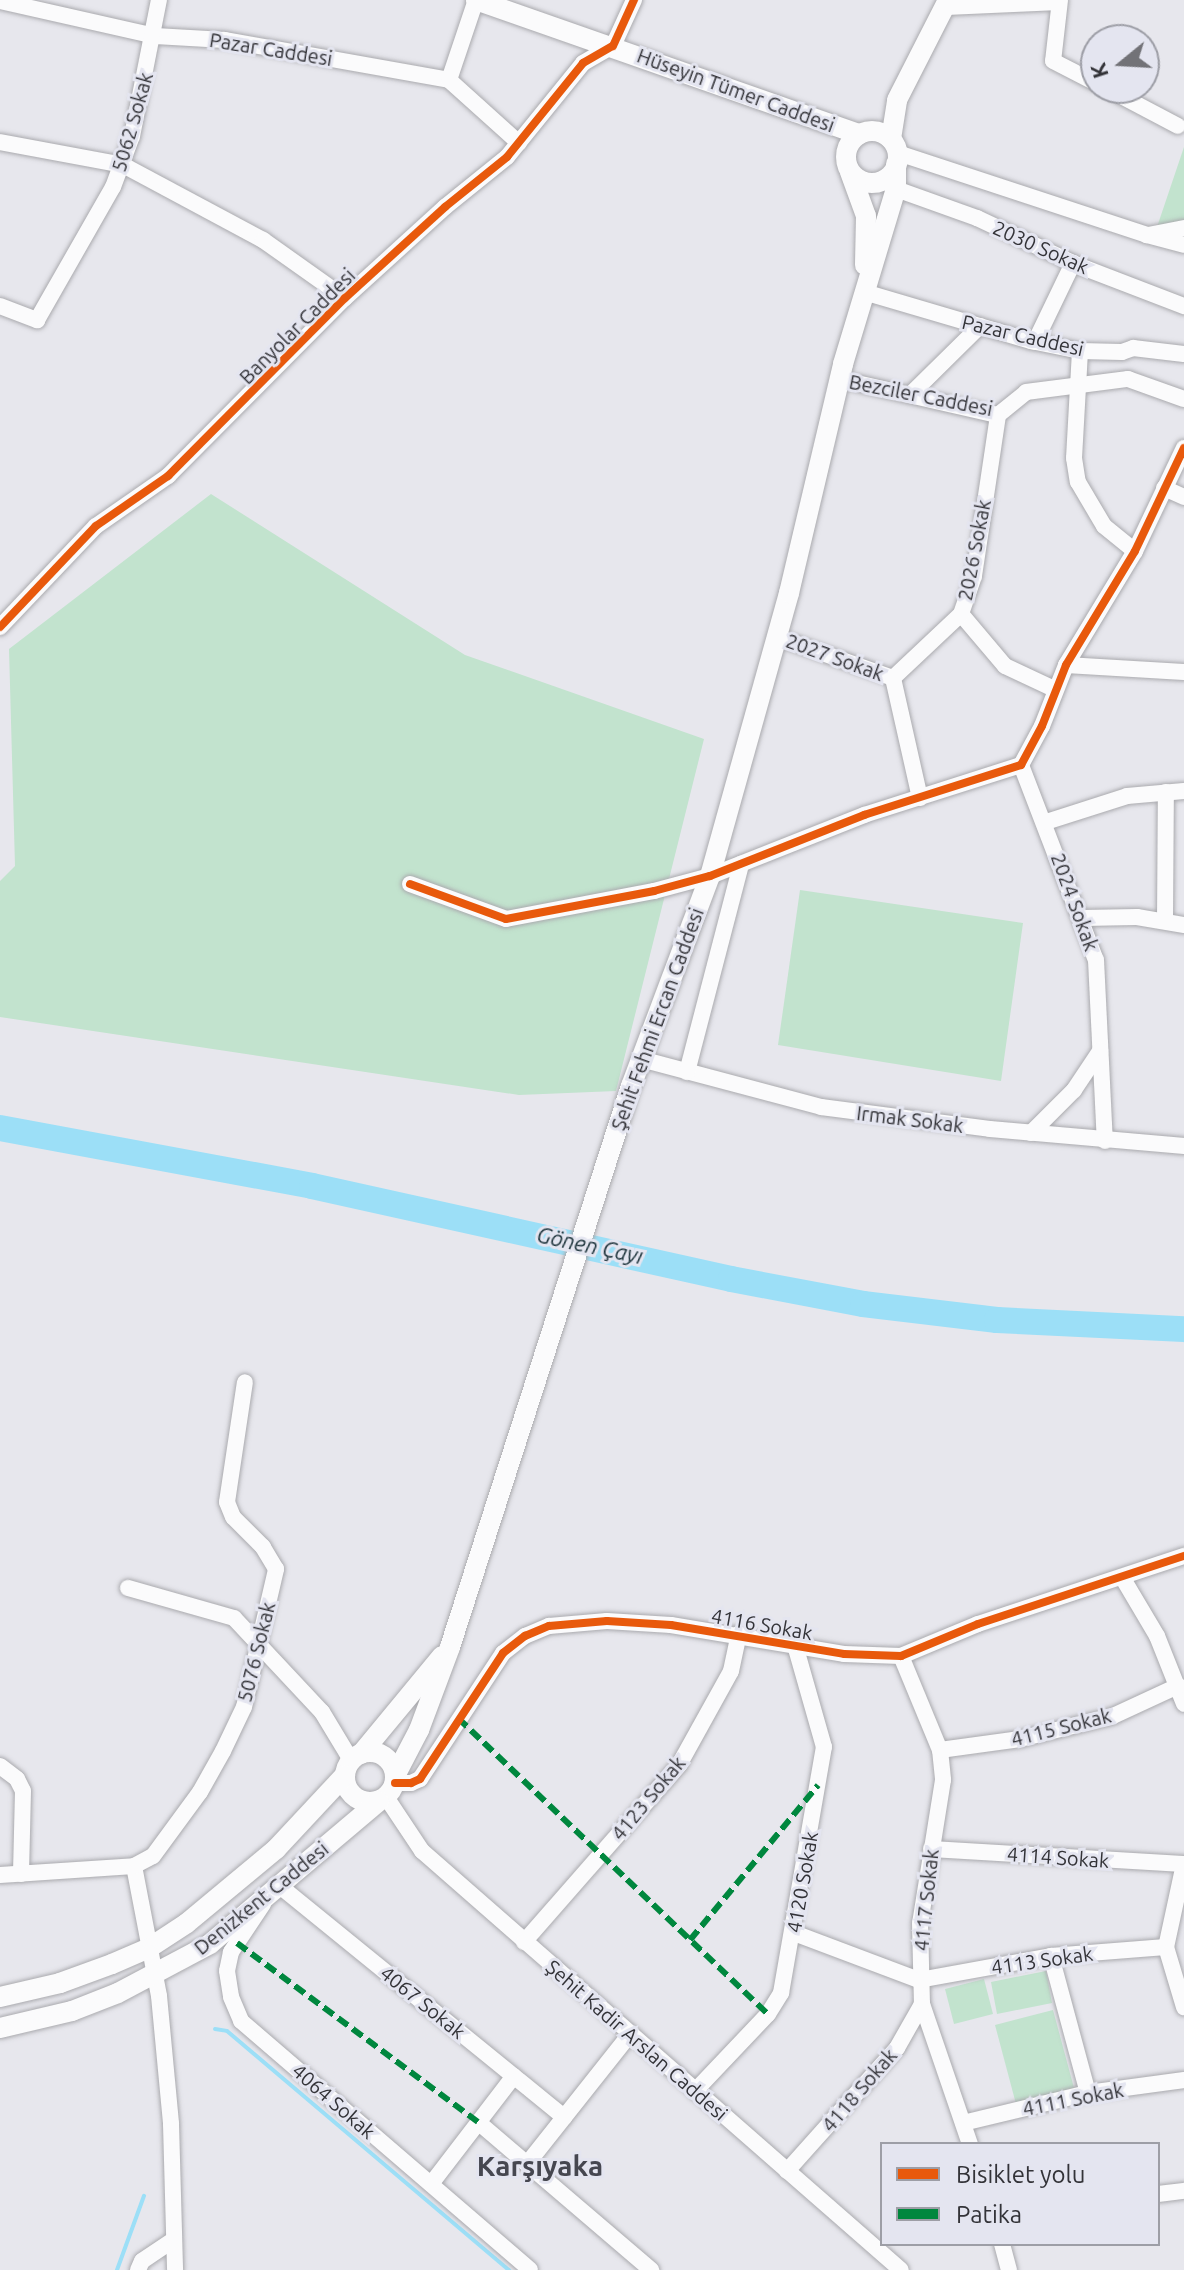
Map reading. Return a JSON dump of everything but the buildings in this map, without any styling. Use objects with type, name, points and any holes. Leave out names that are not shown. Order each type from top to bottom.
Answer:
[{"type":"main road","name":"Hüseyin Tümer Caddesi","points":[[476,0],[859,134]]},
{"type":"main road","name":"Şehit Fehmi Ercan Caddesi","points":[[389,1789],[419,1730],[450,1647],[513,1442],[631,1086],[710,876],[777,637],[839,379],[896,189],[897,100],[947,4]]},
{"type":"main road","name":"Şehit Fehmi Ercan Caddesi","points":[[803,113],[848,164],[866,216],[864,292]]},
{"type":"main road","points":[[877,131],[895,152],[890,176],[874,183],[865,182],[848,164],[852,139],[859,134],[877,131]]},
{"type":"main road","name":"Şehit Fehmi Ercan Caddesi","points":[[352,1763],[450,1647]]},
{"type":"main road","points":[[382,1754],[389,1759],[389,1789],[371,1802],[355,1797],[346,1784],[352,1763],[382,1754]]},
{"type":"main road","name":"Denizkent Caddesi","points":[[0,1997],[60,1983],[149,1948],[225,1895],[276,1849],[352,1763]]},
{"type":"main road","name":"Denizkent Caddesi","points":[[0,2028],[72,2011],[152,1976],[210,1944],[274,1893],[389,1789]]},
{"type":"street","name":"5062 Sokak","points":[[0,306],[37,320],[123,165],[155,36],[159,0]]},
{"type":"street","points":[[476,0],[449,80],[519,143]]},
{"type":"street","points":[[613,46],[634,0]]},
{"type":"street","name":"Pazar Caddesi","points":[[0,1],[155,36],[225,40],[449,80]]},
{"type":"street","points":[[947,4],[1059,1],[1053,61],[1080,75]]},
{"type":"street","name":"Banyolar Caddesi","points":[[0,627],[105,518],[168,476],[345,298],[519,143],[583,63],[613,46]]},
{"type":"street","points":[[1136,104],[1178,126]]},
{"type":"street","points":[[0,142],[123,165],[263,240],[345,298]]},
{"type":"street","points":[[895,152],[1184,245]]},
{"type":"street","name":"2030 Sokak","points":[[896,189],[977,218],[1073,263],[1184,306]]},
{"type":"street","points":[[1147,235],[1184,228]]},
{"type":"street","points":[[1035,342],[1073,263]]},
{"type":"street","name":"Pazar Caddesi","points":[[864,292],[1035,342],[1080,351],[1122,352],[1133,348],[1184,354]]},
{"type":"street","points":[[911,394],[980,326]]},
{"type":"street","points":[[1080,351],[1074,458],[1078,482],[1104,526],[1135,551]]},
{"type":"street","name":"Bezciler Caddesi","points":[[839,379],[998,415],[1026,392],[1077,388],[1128,379],[1184,399]]},
{"type":"street","name":"2026 Sokak","points":[[893,678],[961,614],[974,576],[998,415]]},
{"type":"street","points":[[410,884],[506,919],[654,891],[710,876],[864,815],[1021,765],[1066,665],[1135,551],[1184,448]]},
{"type":"street","points":[[1164,488],[1184,497]]},
{"type":"street","points":[[961,614],[1005,666],[1056,690]]},
{"type":"street","name":"2027 Sokak","points":[[777,637],[893,678]]},
{"type":"street","points":[[1066,665],[1184,672]]},
{"type":"street","points":[[893,678],[920,798]]},
{"type":"street","name":"2024 Sokak","points":[[1021,765],[1046,822],[1096,960],[1105,1141]]},
{"type":"street","points":[[1046,822],[1127,796],[1184,791]]},
{"type":"street","points":[[1165,920],[1166,792]]},
{"type":"street","points":[[687,1072],[741,864]]},
{"type":"street","points":[[1082,918],[1165,920],[1184,925]]},
{"type":"street","points":[[1031,1133],[1074,1090],[1100,1051]]},
{"type":"street","name":"Irmak Sokak","points":[[641,1059],[821,1107],[1105,1141],[1184,1146]]},
{"type":"street","name":"5076 Sokak","points":[[134,1866],[153,1856],[167,1841],[200,1792],[244,1707],[276,1569],[263,1547],[233,1517],[227,1502],[245,1382]]},
{"type":"street","name":"4116 Sokak","points":[[389,1789],[420,1779],[503,1653],[525,1636],[549,1626],[607,1621],[739,1634],[874,1658],[901,1656],[978,1624],[1184,1556]]},
{"type":"street","points":[[1122,1577],[1157,1636],[1184,1704]]},
{"type":"street","points":[[128,1588],[234,1618],[259,1641],[322,1712],[352,1763]]},
{"type":"street","name":"4123 Sokak","points":[[524,1942],[679,1765],[731,1671],[739,1634]]},
{"type":"street","name":"4120 Sokak","points":[[695,2091],[768,2014],[781,1993],[794,1933],[824,1747],[795,1645]]},
{"type":"street","name":"4117 Sokak","points":[[901,1656],[940,1750],[943,1780],[920,1923],[919,1980],[922,2004],[969,2142]]},
{"type":"street","name":"4115 Sokak","points":[[940,1750],[1020,1739],[1113,1716],[1178,1686]]},
{"type":"street","points":[[0,1766],[17,1779],[23,1791],[21,1874]]},
{"type":"street","name":"Şehit Kadir Arslan Caddesi","points":[[389,1789],[422,1851],[901,2270]]},
{"type":"street","name":"4114 Sokak","points":[[931,1849],[1184,1864]]},
{"type":"street","points":[[1184,1864],[1166,1947],[1184,2007]]},
{"type":"street","points":[[0,1875],[134,1866],[152,1976],[159,1996],[171,2124],[175,2270]]},
{"type":"street","name":"4067 Sokak","points":[[274,1893],[564,2117]]},
{"type":"street","name":"4064 Sokak","points":[[274,1893],[231,1952],[227,1971],[231,1997],[241,2021],[530,2270]]},
{"type":"street","points":[[794,1933],[919,1980]]},
{"type":"street","name":"4113 Sokak","points":[[919,1980],[1051,1956],[1166,1947]]},
{"type":"street","points":[[1051,1956],[1088,2093]]},
{"type":"street","name":"4118 Sokak","points":[[787,2171],[897,2048],[922,2004]]},
{"type":"street","points":[[527,2164],[630,2034]]},
{"type":"street","points":[[431,2184],[514,2076]]},
{"type":"street","name":"4111 Sokak","points":[[963,2123],[1088,2093],[1184,2080]]},
{"type":"street","points":[[478,2122],[651,2270]]},
{"type":"street","points":[[1160,2194],[1184,2191]]},
{"type":"street","points":[[138,2270],[142,2261],[173,2240]]},
{"type":"street","points":[[1003,2246],[1009,2270]]},
{"type":"green space","points":[[1184,147],[1184,222],[1157,227]]},
{"type":"green space","points":[[211,494],[465,655],[704,739],[616,1091],[519,1095],[0,1017],[0,881],[15,866],[9,649]]},
{"type":"green space","points":[[800,890],[1023,923],[1001,1081],[778,1045]]},
{"type":"green space","points":[[1046,1971],[1052,2003],[997,2014],[991,1982]]},
{"type":"green space","points":[[984,1979],[993,2014],[954,2024],[945,1989]]},
{"type":"green space","points":[[1053,2010],[1074,2088],[1016,2104],[995,2025]]},
{"type":"waterway","name":"Gönen Çayı","points":[[0,1128],[312,1186],[731,1279],[863,1304],[997,1320],[1184,1329]]},
{"type":"waterway","points":[[215,2029],[227,2031],[509,2270]]},
{"type":"waterway","points":[[117,2270],[144,2196]]},
{"type":"marked path","points":[[458,1718],[768,2014]]},
{"type":"marked path","points":[[690,1940],[818,1785]]},
{"type":"marked path","points":[[237,1943],[478,2122]]},
{"type":"cycle path","points":[[0,627],[96,526],[168,476],[345,298],[445,207],[507,157],[583,63],[613,46],[634,0]]},
{"type":"cycle path","points":[[410,884],[506,919],[654,891],[710,876],[864,815],[1021,765],[1042,726],[1066,665],[1135,551],[1184,448]]},
{"type":"cycle path","points":[[395,1783],[411,1783],[420,1779],[503,1653],[525,1636],[549,1626],[607,1621],[671,1625],[844,1654],[901,1656],[978,1624],[1184,1556]]},
{"type":"district","name":"Karşıyaka","points":[[540,2166]]}]
